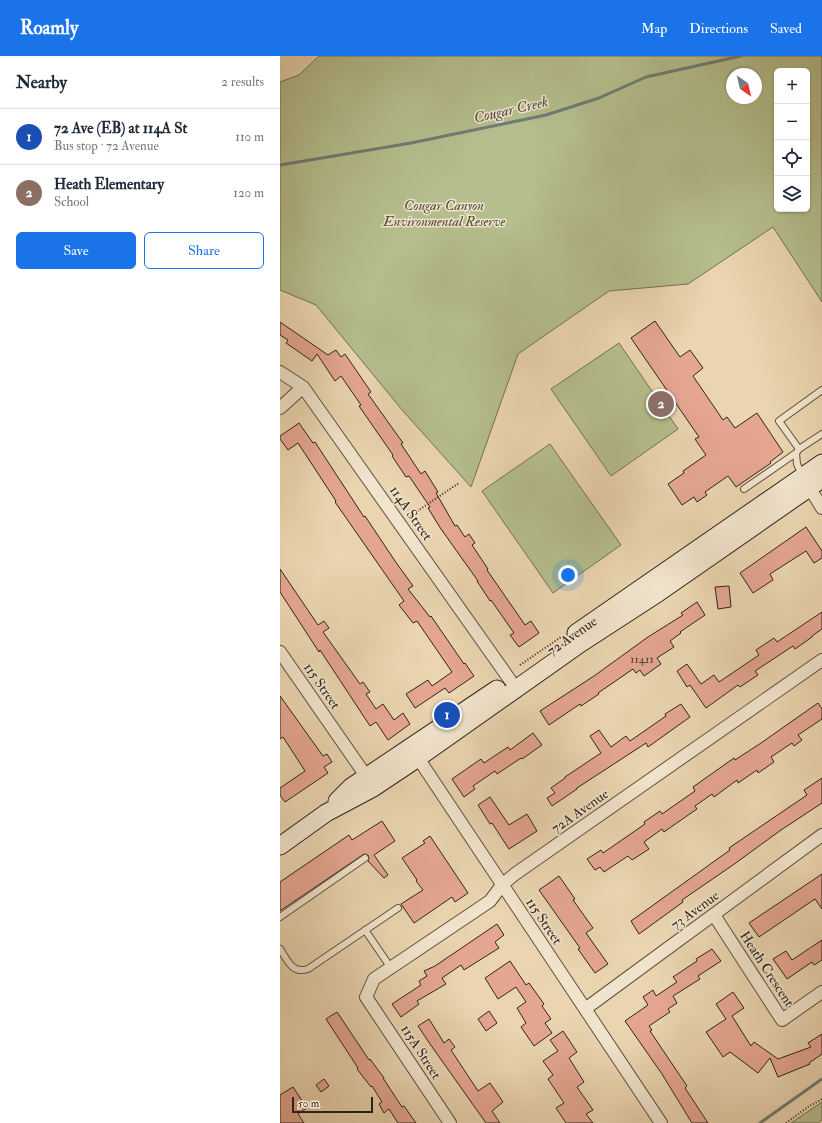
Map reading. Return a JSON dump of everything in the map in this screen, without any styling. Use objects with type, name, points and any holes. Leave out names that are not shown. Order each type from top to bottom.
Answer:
[{"type":"main road","name":"72 Avenue","points":[[280,846],[326,813],[373,788],[418,758],[581,644],[658,593],[811,481],[822,463]]},
{"type":"main road","name":"72 Avenue","points":[[326,813],[351,787],[366,776],[811,481]]},
{"type":"street","name":"114A Street","points":[[280,372],[304,387],[510,680]]},
{"type":"street","points":[[280,408],[304,387]]},
{"type":"street","points":[[811,481],[822,508]]},
{"type":"street","name":"115 Street","points":[[280,652],[366,776]]},
{"type":"street","name":"72A Avenue","points":[[366,997],[374,979],[490,901],[502,885],[515,874],[822,660]]},
{"type":"street","points":[[418,758],[430,733]]},
{"type":"street","name":"115 Street","points":[[418,758],[661,1123]]},
{"type":"street","name":"73 Avenue","points":[[584,1009],[822,835]]},
{"type":"street","name":"Heath Crescent","points":[[714,915],[782,1020],[822,992]]},
{"type":"street","name":"115A Street","points":[[366,997],[450,1123]]},
{"type":"lane","points":[[811,481],[796,464],[797,451],[779,421],[822,390]]},
{"type":"lane","points":[[744,489],[822,434]]},
{"type":"lane","points":[[280,917],[365,858]]},
{"type":"lane","points":[[280,949],[291,966],[296,970],[301,971],[308,969],[398,908]]},
{"type":"lane","points":[[365,930],[391,968]]},
{"type":"path","points":[[410,516],[459,483]]},
{"type":"path","points":[[786,1123],[822,1099]]},
{"type":"green space","name":"Cougar Canyon Environmental Reserve","points":[[319,56],[822,56],[822,302],[773,227],[688,284],[609,291],[518,354],[471,487],[403,411],[316,305],[280,290],[280,82],[299,75]]},
{"type":"green space","points":[[619,343],[678,429],[611,476],[551,389]]},
{"type":"green space","points":[[550,444],[621,545],[553,593],[482,491]]},
{"type":"green space","points":[[822,1102],[822,1120],[818,1123],[791,1123]]},
{"type":"building","points":[[655,321],[680,357],[690,350],[703,368],[693,376],[723,420],[727,417],[735,428],[757,413],[783,452],[770,462],[771,463],[736,487],[728,476],[705,492],[707,495],[697,502],[694,497],[682,505],[668,484],[684,473],[683,471],[706,455],[695,439],[699,437],[631,338]]},
{"type":"building","points":[[280,322],[328,355],[336,350],[341,357],[345,354],[371,392],[368,394],[403,443],[401,444],[421,474],[425,471],[438,492],[436,493],[455,526],[457,525],[465,537],[469,534],[475,543],[472,545],[488,569],[487,570],[525,625],[531,621],[539,633],[519,647],[510,635],[514,633],[491,600],[490,601],[478,581],[441,529],[428,508],[430,507],[409,476],[406,477],[341,376],[335,381],[317,354],[312,361],[286,343],[288,340],[280,335]]},
{"type":"building","points":[[299,423],[313,443],[315,442],[364,517],[365,516],[413,586],[408,589],[430,617],[431,616],[474,676],[449,693],[445,688],[415,708],[406,694],[428,680],[432,686],[452,672],[417,621],[413,623],[399,605],[404,601],[335,502],[336,501],[298,443],[288,450],[280,439],[280,436]]},
{"type":"building","points":[[806,527],[822,551],[822,558],[814,563],[806,551],[770,574],[773,580],[753,593],[740,573]]},
{"type":"building","points":[[280,569],[318,625],[324,621],[329,628],[323,632],[360,684],[363,682],[370,692],[366,694],[376,709],[383,704],[394,720],[403,713],[410,724],[388,740],[376,722],[370,726],[280,592]]},
{"type":"building","points":[[729,586],[731,607],[718,609],[715,587]]},
{"type":"building","points":[[697,602],[705,615],[680,632],[681,633],[670,641],[674,647],[657,658],[661,664],[644,676],[640,670],[636,673],[633,669],[581,706],[580,704],[549,725],[540,711],[594,676],[648,637],[683,615],[681,613]]},
{"type":"building","points":[[822,612],[822,629],[795,649],[793,646],[755,671],[758,675],[740,687],[738,685],[706,708],[690,685],[687,687],[677,671],[687,664],[701,684],[714,675],[719,682],[759,655],[756,650],[774,638],[777,642]]},
{"type":"building","points":[[280,696],[323,756],[327,754],[332,762],[324,767],[328,773],[285,802],[280,795],[280,788],[305,771],[283,737],[280,739]]},
{"type":"building","points":[[818,703],[822,709],[822,719],[798,735],[802,740],[794,746],[792,743],[771,757],[774,762],[758,773],[757,770],[738,783],[737,780],[714,797],[712,794],[695,806],[697,809],[664,832],[662,829],[644,842],[649,849],[632,860],[628,856],[604,872],[600,867],[595,870],[587,859],[601,850],[603,853],[645,824],[644,822],[660,811],[662,814],[695,791],[693,787],[734,758],[735,760],[761,743]]},
{"type":"building","points":[[681,704],[690,717],[648,747],[646,743],[552,806],[547,798],[555,793],[551,788],[601,753],[590,736],[599,730],[611,747],[626,736],[630,741],[666,716],[665,714]]},
{"type":"building","points":[[533,733],[542,745],[497,774],[495,771],[473,786],[475,789],[464,797],[452,779],[481,759],[484,763],[508,747],[510,750]]},
{"type":"building","points":[[822,778],[822,803],[682,900],[683,902],[639,934],[631,921],[730,850],[729,848],[807,795],[804,790]]},
{"type":"building","points":[[490,797],[509,825],[527,814],[537,831],[509,849],[478,805]]},
{"type":"building","points":[[382,821],[395,841],[374,855],[388,875],[384,878],[368,861],[368,855],[364,854],[280,911],[280,882],[349,835],[352,840]]},
{"type":"building","points":[[430,836],[468,893],[455,902],[452,897],[414,923],[401,904],[423,890],[402,858],[425,843],[423,841]]},
{"type":"building","points":[[822,874],[822,909],[815,899],[759,937],[749,923]]},
{"type":"building","points":[[559,876],[575,899],[573,900],[593,928],[586,933],[608,964],[595,973],[578,949],[580,948],[539,890]]},
{"type":"building","points":[[497,924],[504,935],[495,942],[499,948],[464,970],[461,965],[442,978],[446,984],[417,1001],[419,1004],[401,1017],[392,1004],[421,985],[419,981],[427,976],[424,971],[435,966]]},
{"type":"building","points":[[822,940],[822,960],[814,965],[812,962],[787,979],[773,959],[786,951],[792,960]]},
{"type":"building","points":[[712,949],[721,961],[698,976],[700,979],[673,996],[677,1003],[668,1009],[670,1012],[649,1026],[652,1030],[650,1031],[687,1086],[685,1088],[708,1123],[692,1123],[662,1074],[625,1021],[648,1005],[643,997],[653,990],[656,996],[677,982],[673,977],[697,961],[696,959]]},
{"type":"building","points":[[510,961],[526,985],[529,983],[544,1004],[542,1006],[551,1019],[545,1023],[552,1033],[534,1046],[521,1027],[526,1023],[517,1008],[526,1002],[516,987],[498,999],[485,978]]},
{"type":"building","points":[[733,992],[744,1008],[732,1016],[751,1046],[754,1042],[778,1059],[811,1047],[808,1043],[822,1034],[822,1054],[809,1063],[810,1064],[778,1077],[770,1058],[758,1073],[730,1052],[723,1057],[706,1032],[726,1019],[716,1004]]},
{"type":"building","points":[[489,1011],[497,1023],[486,1031],[478,1019]]},
{"type":"building","points":[[337,1012],[369,1060],[370,1059],[384,1078],[402,1107],[404,1106],[416,1123],[398,1123],[389,1109],[384,1113],[379,1104],[382,1102],[372,1086],[371,1087],[357,1069],[358,1068],[326,1019]]},
{"type":"building","points":[[429,1019],[444,1043],[449,1039],[455,1047],[451,1050],[478,1091],[490,1083],[503,1102],[492,1111],[500,1123],[486,1123],[430,1044],[418,1026]]},
{"type":"building","points":[[563,1031],[577,1052],[569,1058],[584,1082],[577,1087],[593,1110],[586,1114],[593,1123],[566,1123],[556,1108],[564,1103],[548,1079],[553,1075],[543,1061],[558,1051],[550,1040]]},
{"type":"building","points":[[324,1079],[329,1086],[321,1092],[316,1085]]},
{"type":"building","points":[[293,1087],[307,1108],[298,1114],[304,1123],[280,1123],[280,1095]]},
{"type":"waterway","name":"Cougar Creek","points":[[280,165],[411,143],[546,115],[599,98],[646,77],[741,56]]},
{"type":"waterway","points":[[760,1123],[822,1079]]},
{"type":"place","name":"Heath Elementary","points":[[661,404]]},
{"type":"place","name":"72 Ave (EB) at 114A St","points":[[447,715]]}]
